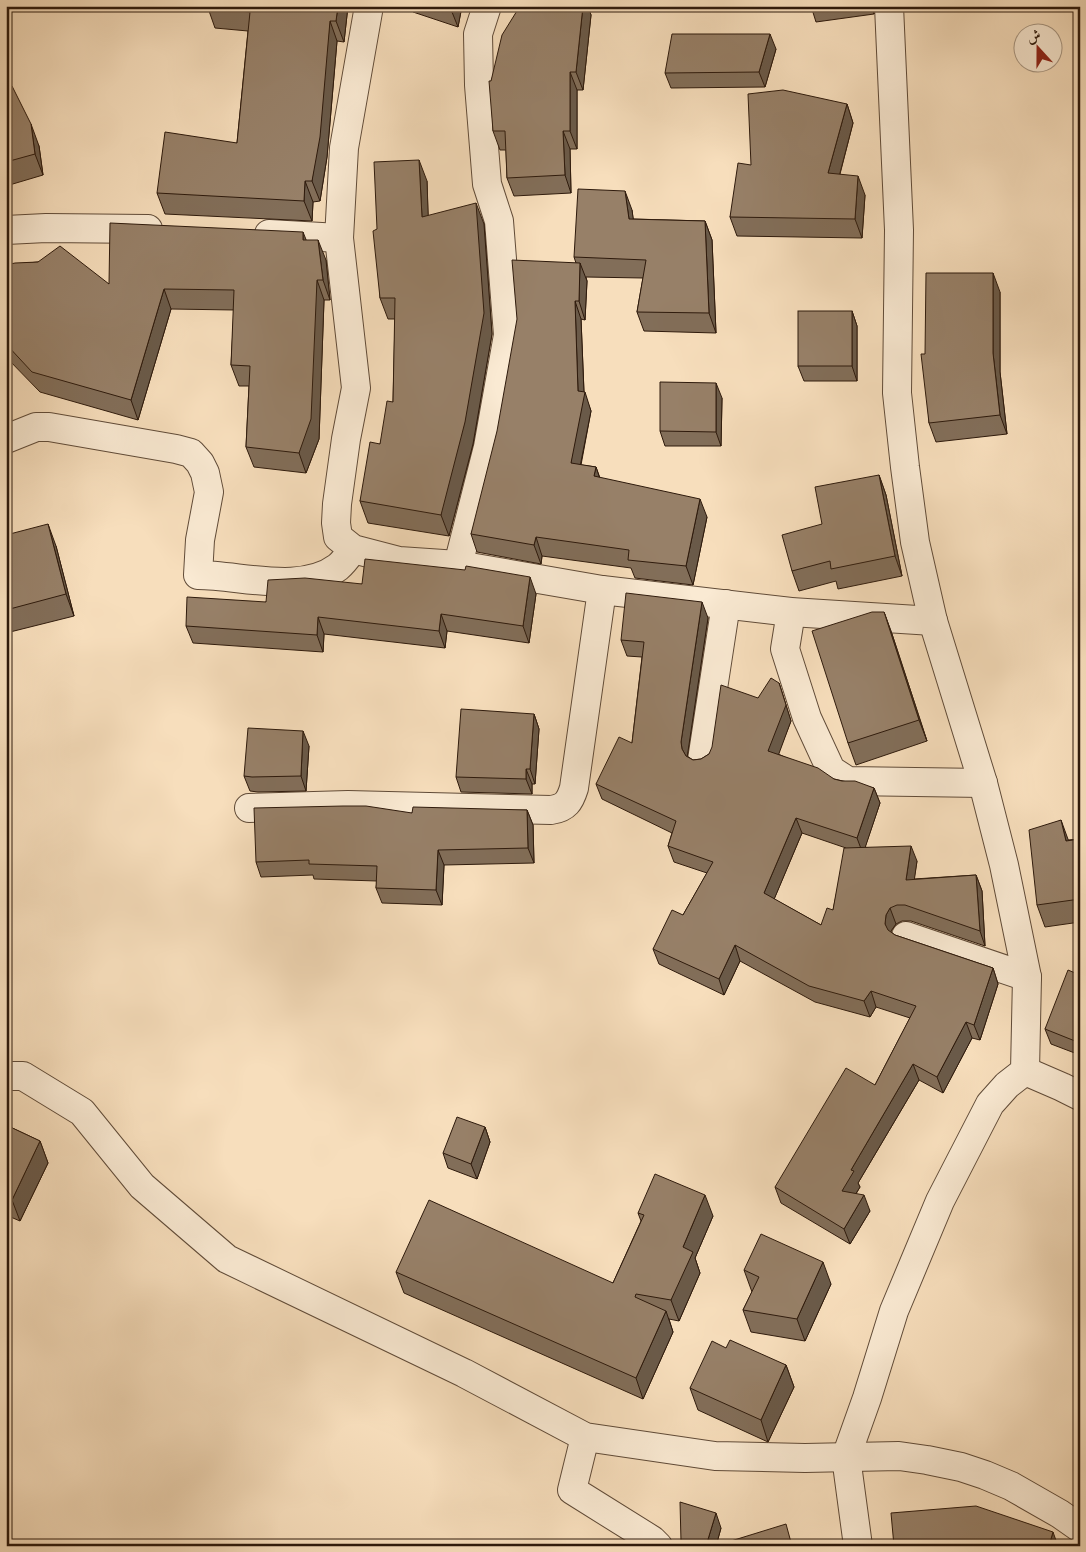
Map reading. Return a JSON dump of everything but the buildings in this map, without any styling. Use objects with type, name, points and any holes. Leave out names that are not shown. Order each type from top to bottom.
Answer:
[{"type":"street","points":[[369,6],[344,148],[339,238],[356,388],[346,439],[336,523],[338,537],[353,549],[399,561],[458,565],[602,590],[791,612],[934,621]]},
{"type":"street","points":[[458,565],[488,447],[508,336],[499,221],[487,184],[479,85],[478,34],[487,6]]},
{"type":"street","points":[[889,6],[899,230],[897,393],[915,542],[934,621],[983,783],[1004,865],[1026,977],[1025,1071]]},
{"type":"street","points":[[6,230],[46,228],[176,230]]},
{"type":"street","points":[[243,233],[339,238]]},
{"type":"street","points":[[6,438],[36,427],[49,426],[191,453],[200,463],[205,473],[209,492],[200,540],[198,575],[216,575],[268,581],[299,581],[329,573],[339,566],[353,549]]},
{"type":"street","points":[[249,808],[348,806],[551,810],[566,805],[571,798],[574,788],[602,590]]},
{"type":"street","points":[[702,760],[726,604]]},
{"type":"street","points":[[791,612],[785,648],[807,718],[831,770],[848,781],[983,783]]},
{"type":"street","points":[[906,936],[1026,977]]},
{"type":"street","points":[[1025,1071],[1080,1096]]},
{"type":"street","points":[[858,1546],[846,1457],[867,1398],[894,1311],[940,1201],[990,1104],[1007,1085],[1025,1071]]},
{"type":"street","points":[[6,1076],[23,1076],[82,1112],[142,1186],[228,1259],[464,1373],[584,1437],[715,1456],[899,1456],[927,1460],[961,1467],[1011,1486],[1060,1514],[1080,1528]]},
{"type":"street","points":[[584,1437],[572,1490],[652,1540],[658,1546]]}]
